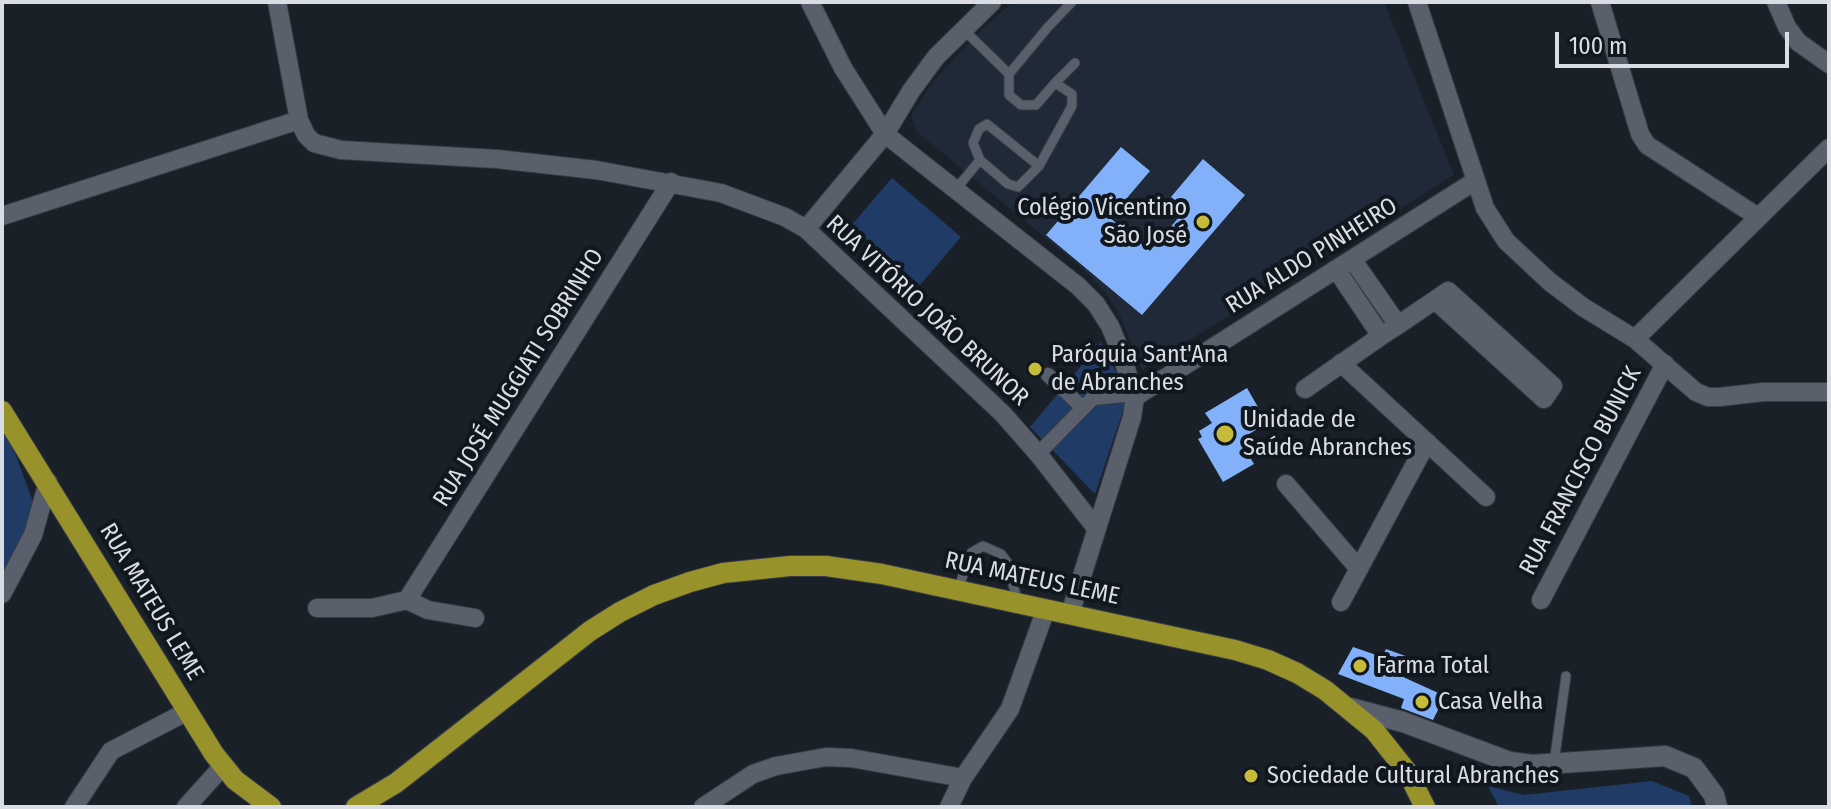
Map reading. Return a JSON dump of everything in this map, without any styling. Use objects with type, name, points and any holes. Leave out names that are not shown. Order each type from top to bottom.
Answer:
[{"type":"main road","name":"RUA MATEUS LEME","points":[[2,411],[223,766],[247,790],[271,807]]},
{"type":"main road","name":"RUA MATEUS LEME","points":[[356,807],[396,783],[590,631],[643,600],[690,582],[755,568],[826,566],[882,574],[1235,650],[1297,673],[1350,708]]},
{"type":"main road","points":[[1350,708],[1393,752],[1420,802]]},
{"type":"street","points":[[2,216],[299,120],[277,2]]},
{"type":"street","points":[[810,2],[843,68],[885,134],[1078,286],[1096,304],[1110,326],[1135,397],[1126,442],[1070,614]]},
{"type":"street","points":[[806,229],[885,134],[922,74],[992,2]]},
{"type":"street","points":[[1417,2],[1485,208],[1506,241],[1566,296],[1635,339],[1696,392],[1708,397],[1763,392],[1829,392]]},
{"type":"street","points":[[1600,2],[1640,134],[1647,145],[1758,217]]},
{"type":"street","points":[[1776,2],[1787,27],[1798,42],[1829,64]]},
{"type":"street","name":"RUA VITÓRIO JOÃO BRUNOR","points":[[299,120],[306,135],[326,148],[544,163],[671,182],[721,193],[785,217],[806,229],[1003,414],[1096,528]]},
{"type":"street","points":[[1635,339],[1829,148]]},
{"type":"street","name":"RUA ALDO PINHEIRO","points":[[1135,397],[1475,181]]},
{"type":"street","name":"RUA JOSÉ MUGGIATI SOBRINHO","points":[[407,600],[671,182]]},
{"type":"street","points":[[1352,259],[1398,325]]},
{"type":"street","points":[[1336,269],[1381,336]]},
{"type":"street","points":[[1305,389],[1448,291],[1553,386],[1544,399],[1435,300]]},
{"type":"street","points":[[1341,363],[1486,497]]},
{"type":"street","name":"RUA FRANCISCO BUNICK","points":[[1541,600],[1665,364]]},
{"type":"street","points":[[1048,375],[1083,408]]},
{"type":"street","points":[[1038,454],[1093,398],[1135,397]]},
{"type":"street","points":[[1341,602],[1427,442]]},
{"type":"street","points":[[2,594],[33,535],[48,482]]},
{"type":"street","points":[[1286,484],[1359,569]]},
{"type":"street","points":[[317,608],[372,608],[407,600],[428,610],[475,618]]},
{"type":"street","points":[[949,807],[963,778],[1010,709],[1046,609]]},
{"type":"street","name":"RUA MATEUS LEME","points":[[1350,708],[1413,725],[1510,762],[1554,763],[1665,756],[1694,768],[1714,795],[1717,807]]},
{"type":"street","points":[[74,807],[111,751],[188,711]]},
{"type":"street","points":[[703,807],[753,774],[776,766],[826,757],[851,758],[963,778]]},
{"type":"street","points":[[186,807],[223,766]]},
{"type":"lane","points":[[1072,2],[1009,74],[1009,95],[1021,105],[1036,105],[1075,63]]},
{"type":"lane","points":[[963,29],[1009,74]]},
{"type":"lane","points":[[1039,166],[987,124],[979,129],[973,143],[980,160],[1008,184],[1018,187],[1039,166],[1072,106],[1072,94],[1055,83]]},
{"type":"lane","points":[[956,189],[980,160]]},
{"type":"lane","points":[[958,590],[971,553],[983,546],[1001,554],[1007,562],[1018,603]]},
{"type":"lane","points":[[1554,763],[1566,676]]},
{"type":"shaded area","name":"Colégio Vicentino São José","points":[[1013,2],[1384,2],[1454,175],[1142,370],[1121,318],[1106,293],[1082,268],[916,131],[911,115],[935,79],[984,27]]},
{"type":"shaded area","points":[[892,178],[961,237],[920,285],[851,226]]},
{"type":"shaded area","points":[[1101,342],[1128,396],[1095,494],[1030,427]]},
{"type":"shaded area","points":[[2,431],[12,445],[42,526],[37,549],[2,606]]},
{"type":"shaded area","points":[[1652,781],[1689,796],[1692,807],[1499,807],[1488,786],[1524,795]]},
{"type":"building","points":[[1121,147],[1150,171],[1110,218],[1150,251],[1186,209],[1171,197],[1203,159],[1245,195],[1142,315],[1046,235]]},
{"type":"building","name":"Unidade de Saúde Abranches","points":[[1247,388],[1262,414],[1254,419],[1259,428],[1244,437],[1248,444],[1243,446],[1254,464],[1223,482],[1198,439],[1202,437],[1199,431],[1212,423],[1205,413]]},
{"type":"building","points":[[1353,647],[1382,657],[1386,649],[1411,658],[1401,676],[1445,696],[1433,720],[1401,708],[1404,699],[1338,674]]},
{"type":"place","name":"Colégio Vicentino São José","points":[[1203,222]]},
{"type":"place","name":"Paróquia Sant'Ana de Abranches","points":[[1035,369]]},
{"type":"place","name":"Unidade de Saúde Abranches","points":[[1225,434]]},
{"type":"place","name":"Farma Total","points":[[1360,666]]},
{"type":"place","name":"Casa Velha","points":[[1422,702]]},
{"type":"place","name":"Sociedade Cultural Abranches","points":[[1251,776]]}]
